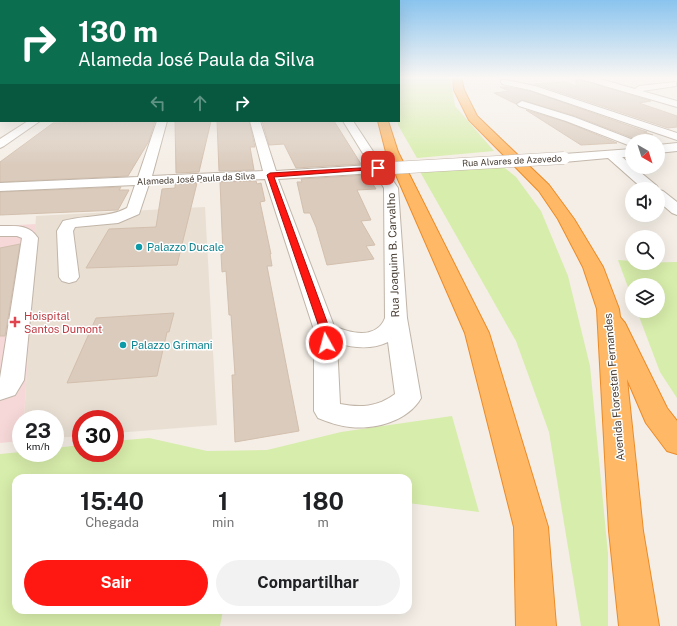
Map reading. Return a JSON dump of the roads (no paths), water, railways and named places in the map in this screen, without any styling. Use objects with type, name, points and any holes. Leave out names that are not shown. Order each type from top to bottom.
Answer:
[{"type":"highway","name":"Avenida Florestan Fernandes","points":[[466,106],[473,118],[544,188],[566,219],[593,266],[608,309],[626,530],[639,626]]},
{"type":"highway","points":[[383,122],[392,152],[477,334],[531,527],[536,626]]},
{"type":"highway","points":[[608,309],[656,416],[677,442]]},
{"type":"street","points":[[529,106],[625,140]]},
{"type":"street","points":[[586,106],[677,137]]},
{"type":"street","points":[[0,144],[33,122]]},
{"type":"street","points":[[69,277],[65,231],[68,224],[76,221],[119,218],[134,211],[162,122]]},
{"type":"street","points":[[255,122],[270,175],[325,330],[327,411],[340,416],[365,418],[390,411],[408,398],[396,318]]},
{"type":"street","name":"Rua Joaquim B. Carvalho","points":[[325,330],[342,338],[353,340],[370,339],[385,334],[392,329],[396,318],[391,188],[385,168],[349,122]]},
{"type":"street","points":[[665,148],[677,147]]},
{"type":"street","name":"Rua Alvares de Azevedo","points":[[385,168],[625,154]]},
{"type":"street","points":[[611,155],[644,182]]},
{"type":"street","name":"Alameda José Paula da Silva","points":[[0,187],[270,175],[385,168]]},
{"type":"street","points":[[0,231],[17,231],[26,233],[30,238],[12,380],[6,388],[0,391]]},
{"type":"place","name":"Palazzo Ducale","points":[[139,247]]},
{"type":"place","name":"Hoispital Santos Dumont","points":[[15,322]]},
{"type":"place","name":"Palazzo Grimani","points":[[123,345]]}]
